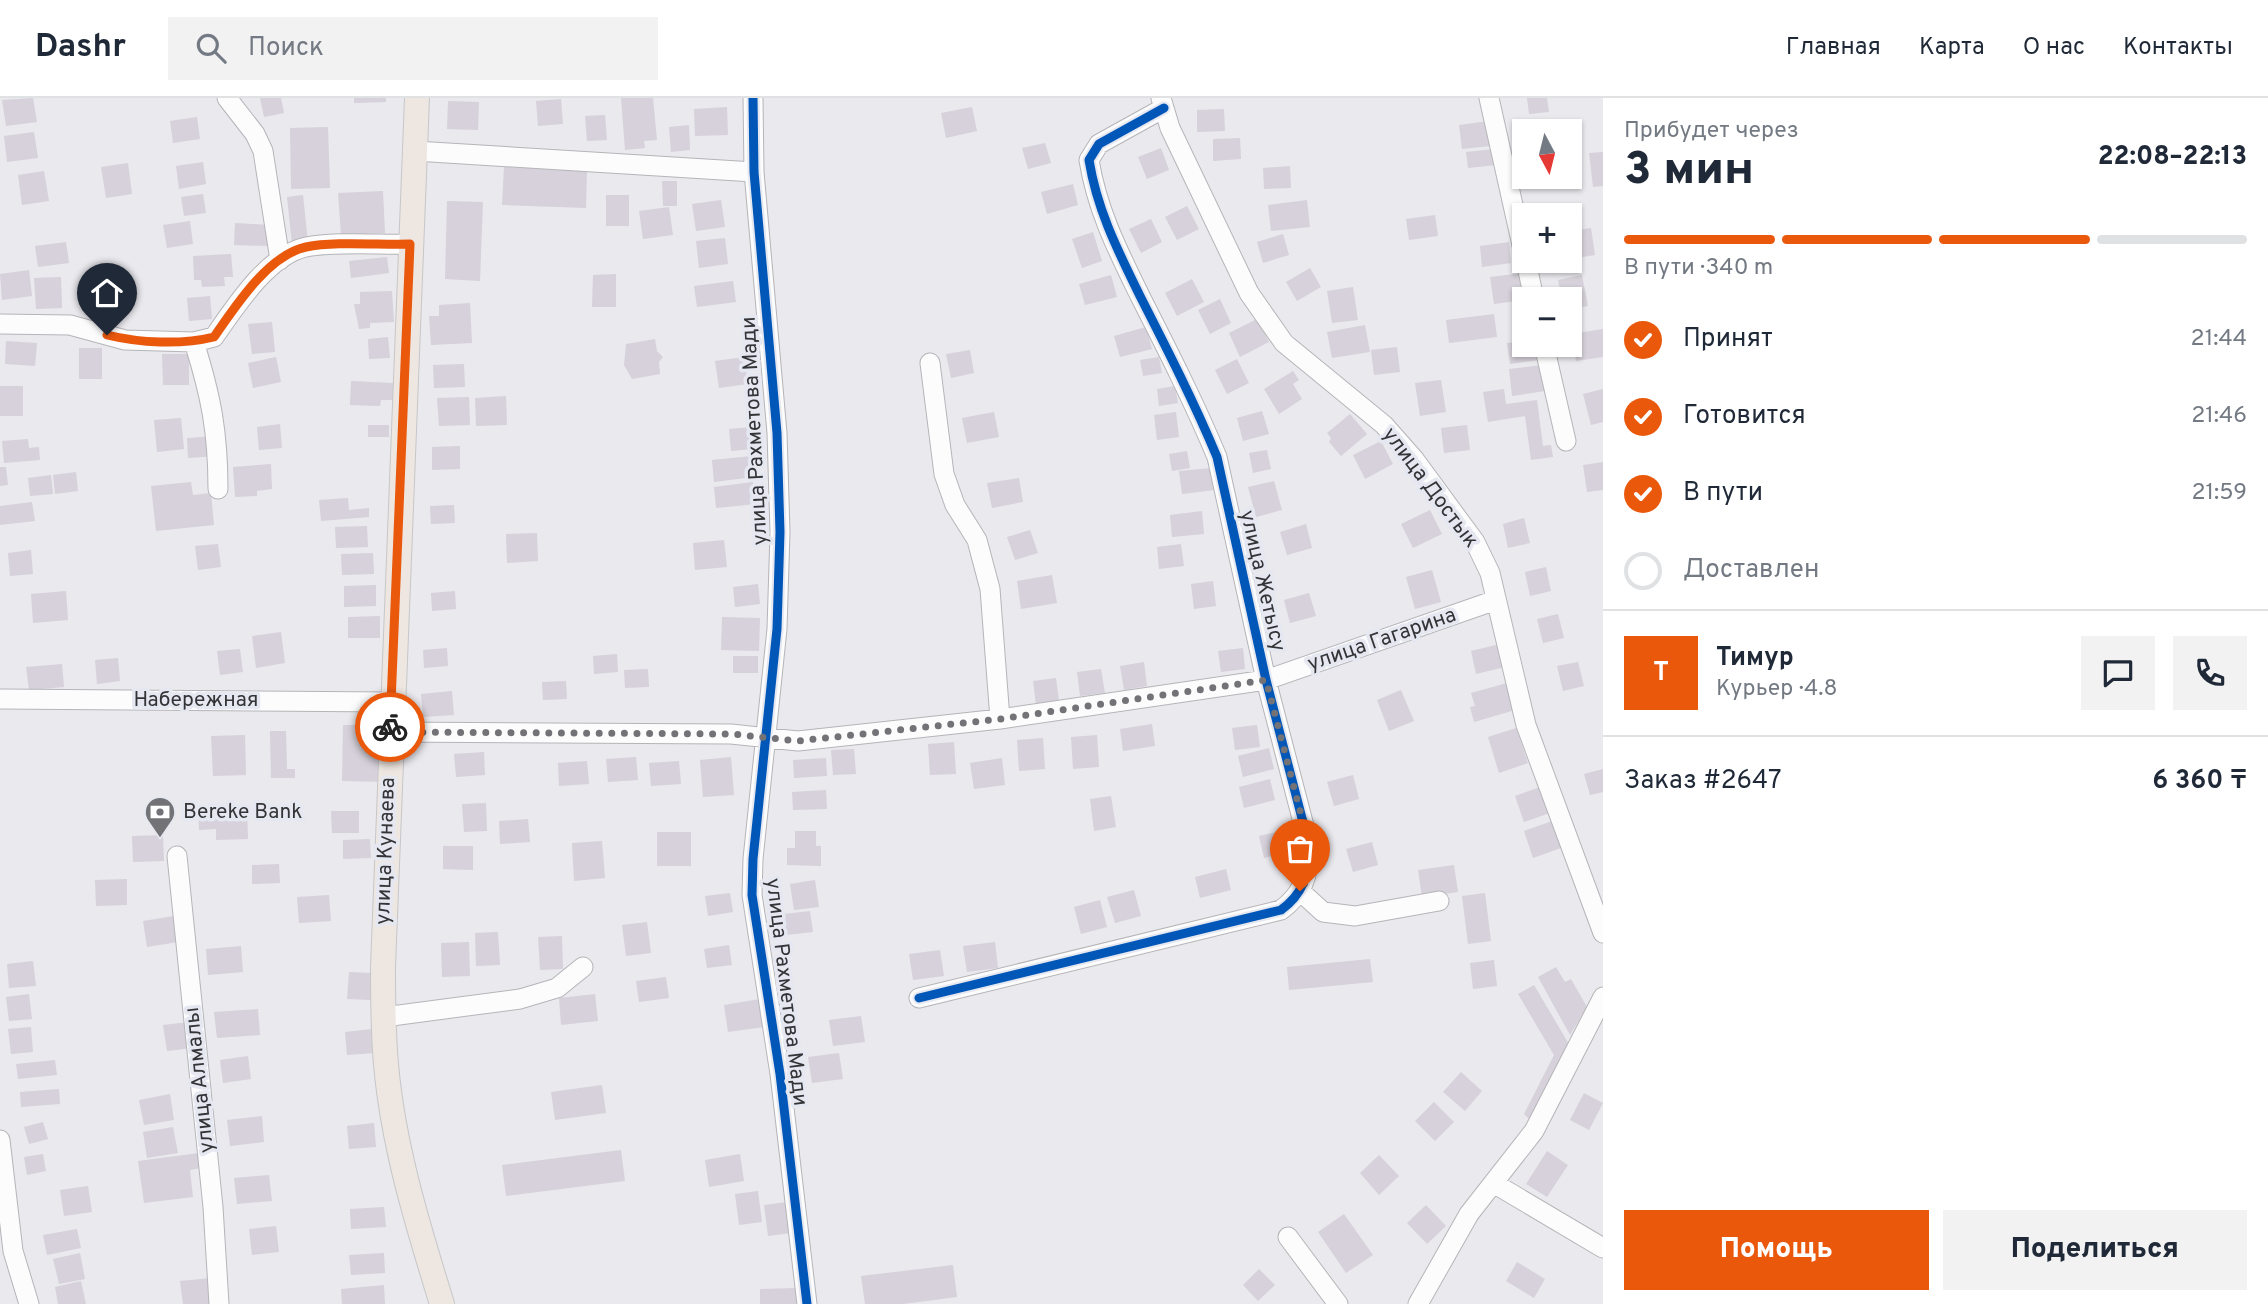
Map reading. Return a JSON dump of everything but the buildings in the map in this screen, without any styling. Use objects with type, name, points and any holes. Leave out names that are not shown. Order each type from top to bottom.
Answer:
[{"type":"main road","name":"улица Кунаева","points":[[417,98],[391,702],[384,1017],[386,1065],[397,1139],[416,1220],[442,1304]]},
{"type":"street","points":[[227,98],[255,134],[263,151],[280,260]]},
{"type":"street","name":"улица Рахметова Мади","points":[[753,98],[754,172],[777,433],[780,532],[777,629],[752,895],[780,1074],[807,1304]]},
{"type":"street","points":[[1489,98],[1513,203]]},
{"type":"street","name":"улица Достык","points":[[1162,103],[1170,128],[1249,293],[1284,343],[1384,425],[1414,459],[1475,542],[1490,573],[1526,725],[1603,933]]},
{"type":"street","name":"улица Жетысу","points":[[1162,103],[1099,144],[1089,160],[1093,186],[1104,223],[1217,457],[1266,680],[1310,849],[1308,878],[1300,891]]},
{"type":"street","points":[[415,151],[754,172]]},
{"type":"street","points":[[0,324],[70,325],[125,340],[194,342],[214,337],[246,291],[280,260],[305,247],[410,244]]},
{"type":"street","points":[[194,342],[211,394],[218,435],[218,489]]},
{"type":"street","points":[[1547,357],[1566,441]]},
{"type":"street","points":[[930,363],[944,474],[956,505],[977,540],[990,589],[1000,719]]},
{"type":"street","name":"улица Гагарина","points":[[390,732],[765,736],[798,741],[1000,719],[1266,680],[1496,600]]},
{"type":"street","name":"Набережная","points":[[0,699],[391,702]]},
{"type":"street","name":"улица Алмалы","points":[[177,856],[213,1207],[219,1304]]},
{"type":"street","points":[[919,998],[1281,910],[1294,901],[1300,891],[1323,912],[1354,916],[1439,901]]},
{"type":"street","points":[[384,1017],[520,999],[557,988],[583,967]]},
{"type":"street","points":[[1418,1304],[1469,1214],[1534,1131],[1603,998]]},
{"type":"street","points":[[0,1140],[13,1251],[29,1304]]},
{"type":"street","points":[[1495,1184],[1603,1248]]},
{"type":"street","points":[[1288,1237],[1338,1304]]},
{"type":"cycle path","points":[[753,98],[754,172],[777,433],[780,532],[777,629],[753,859],[752,895],[780,1074],[807,1304]]},
{"type":"cycle path","points":[[919,998],[1281,910],[1295,898],[1306,876],[1310,849],[1266,680],[1217,457],[1116,246],[1097,196],[1089,160],[1099,144],[1164,108]]},
{"type":"way so far","points":[[390,727],[390,732],[732,734],[798,741],[1000,719],[1266,680],[1310,849],[1308,878],[1300,891]]},
{"type":"place","name":"Bereke Bank","points":[[160,839]]},
{"type":"route","points":[[107,335],[125,340],[194,342],[214,337],[246,291],[280,260],[305,247],[410,244],[390,727]]}]
